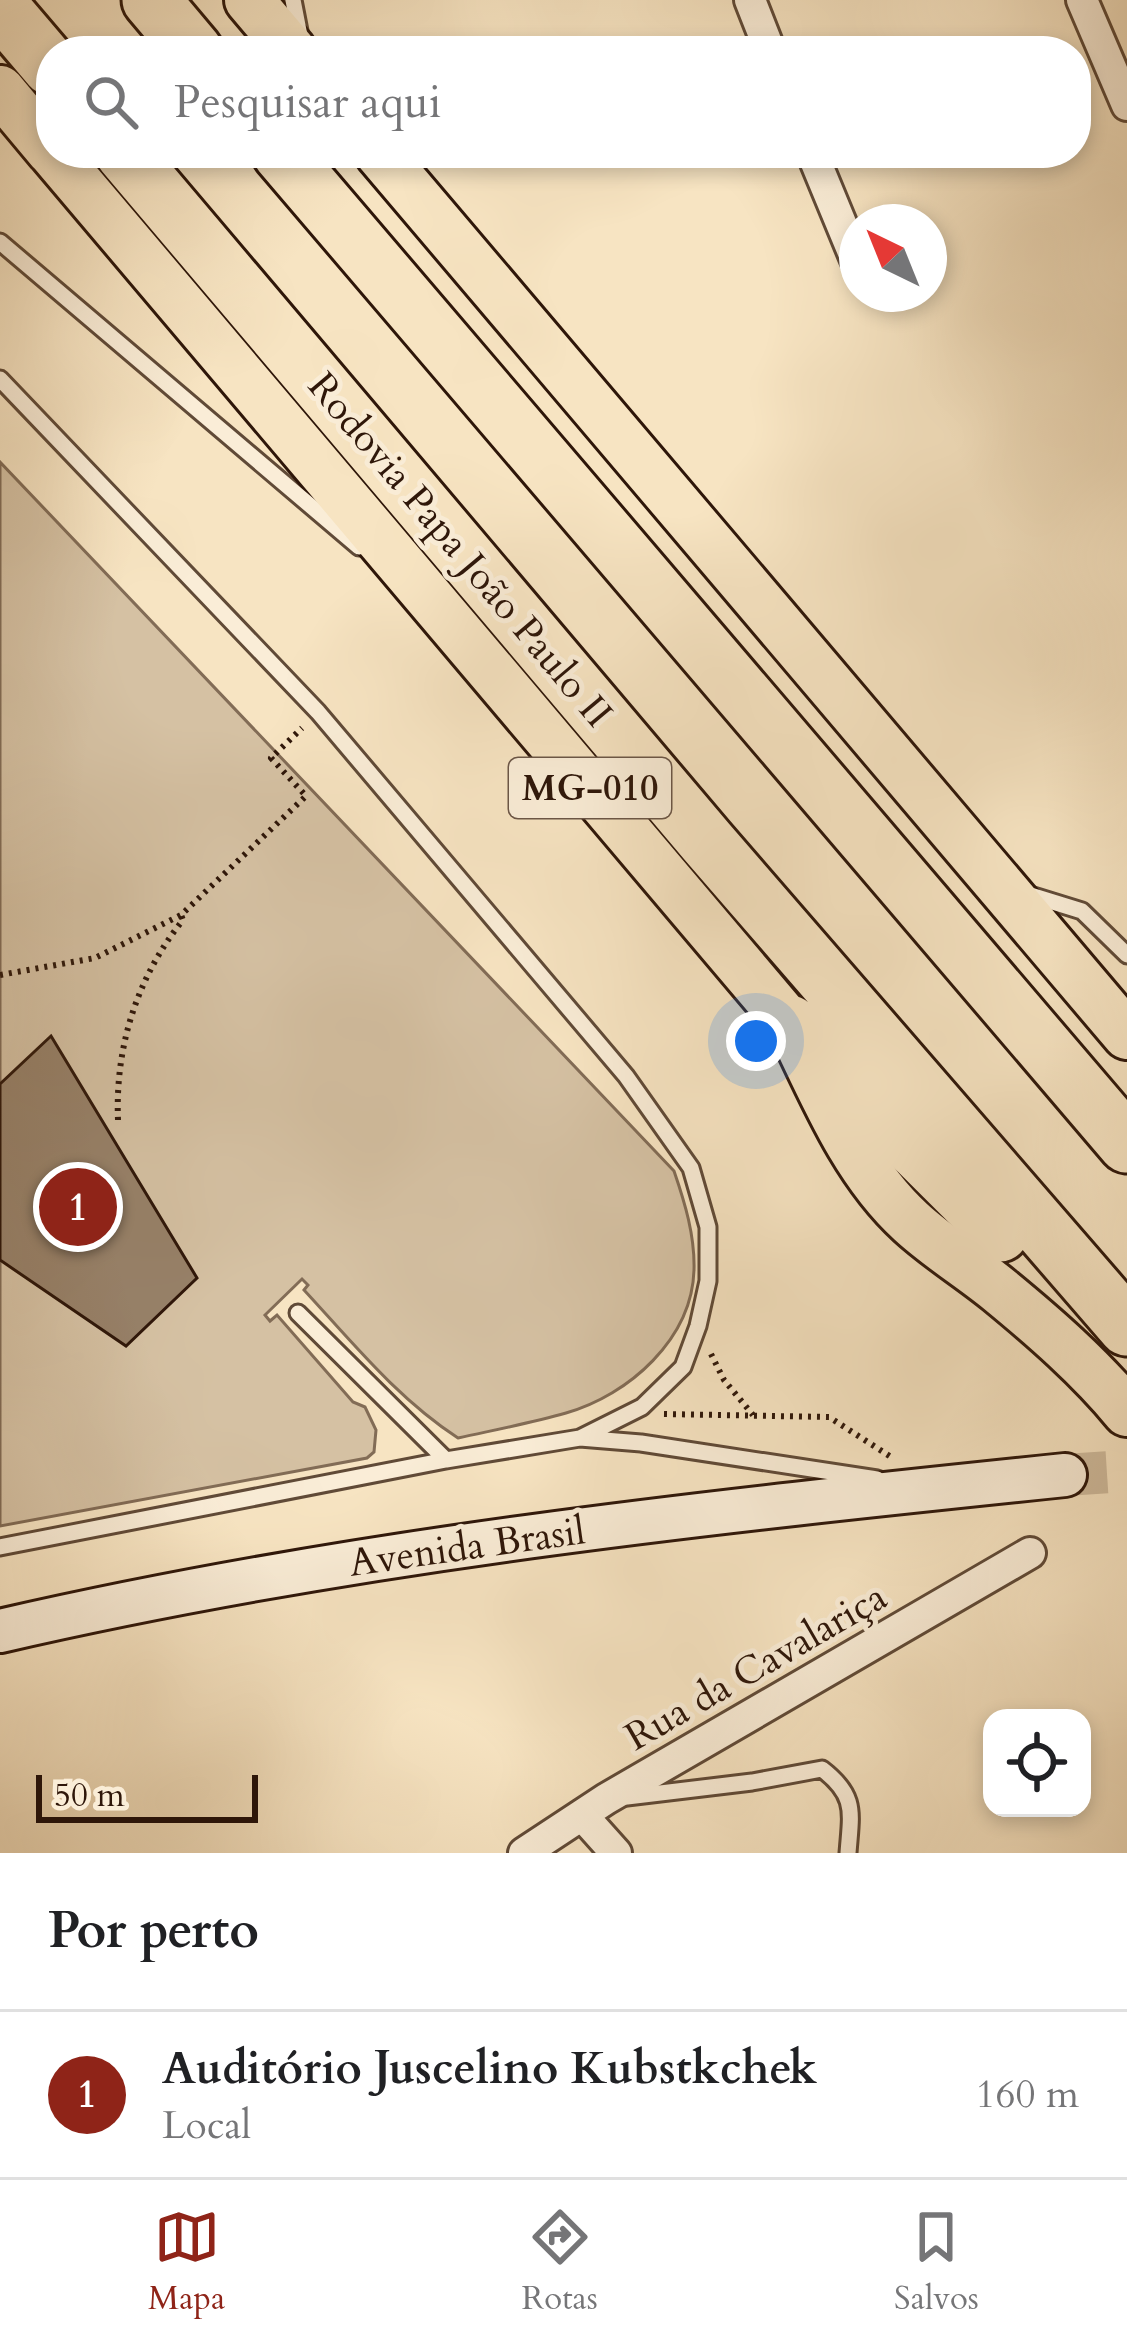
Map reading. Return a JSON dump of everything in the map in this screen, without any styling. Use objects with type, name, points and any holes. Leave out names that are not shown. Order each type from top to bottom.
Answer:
[{"type":"highway","points":[[151,0],[181,36]]},
{"type":"highway","points":[[0,7],[36,49]]},
{"type":"highway","name":"Rodovia Papa João Paulo II","points":[[137,168],[707,842],[1127,1327]]},
{"type":"highway","points":[[294,168],[1127,1144]]},
{"type":"highway","points":[[790,1024],[1127,1360]]},
{"type":"main road","points":[[249,0],[279,36]]},
{"type":"main road","name":"MG-010","points":[[0,90],[36,133]]},
{"type":"main road","name":"MG-010","points":[[66,168],[790,1024],[832,1112],[872,1177],[909,1221],[1000,1291],[1104,1384],[1127,1412]]},
{"type":"main road","points":[[393,168],[1127,1035]]},
{"type":"street","points":[[750,0],[764,36]]},
{"type":"street","points":[[1082,0],[1127,105]]},
{"type":"street","points":[[818,168],[839,218]]},
{"type":"street","name":"Avenida Brasil","points":[[0,1631],[116,1604],[374,1557],[1065,1475]]},
{"type":"street","name":"Rua da Cavalariça","points":[[524,1853],[594,1807],[1030,1553]]},
{"type":"street","points":[[594,1807],[616,1853]]},
{"type":"lane","points":[[293,0],[299,36]]},
{"type":"lane","points":[[0,242],[459,633]]},
{"type":"lane","points":[[0,379],[318,712],[626,1076],[691,1168],[708,1227],[708,1281],[683,1367],[642,1407],[580,1438]]},
{"type":"lane","points":[[996,884],[1082,911],[1127,955]]},
{"type":"lane","points":[[298,1313],[446,1460]]},
{"type":"lane","points":[[0,1547],[580,1438],[939,1488]]},
{"type":"lane","points":[[594,1807],[822,1769],[842,1784],[852,1806],[848,1853]]},
{"type":"path","points":[[0,975],[95,958],[181,915],[306,796],[271,758],[318,712]]},
{"type":"path","points":[[118,1120],[116,1081],[142,981],[183,920],[181,915]]},
{"type":"path","points":[[698,1327],[724,1380],[753,1414]]},
{"type":"path","points":[[642,1407],[673,1417],[829,1417],[939,1488]]},
{"type":"shaded area","points":[[0,462],[674,1171],[693,1245],[691,1295],[682,1319],[653,1361],[612,1393],[566,1413],[458,1438],[376,1369],[304,1290],[308,1285],[302,1279],[265,1315],[270,1321],[277,1315],[353,1402],[365,1407],[376,1430],[374,1452],[367,1458],[0,1526]]},
{"type":"building","points":[[51,1036],[197,1278],[126,1346],[0,1260],[0,1084]]},
{"type":"tunnel","points":[[1065,1475],[1127,1471]]},
{"type":"place","name":"Auditório Juscelino Kubstkchek","points":[[78,1207]]}]
